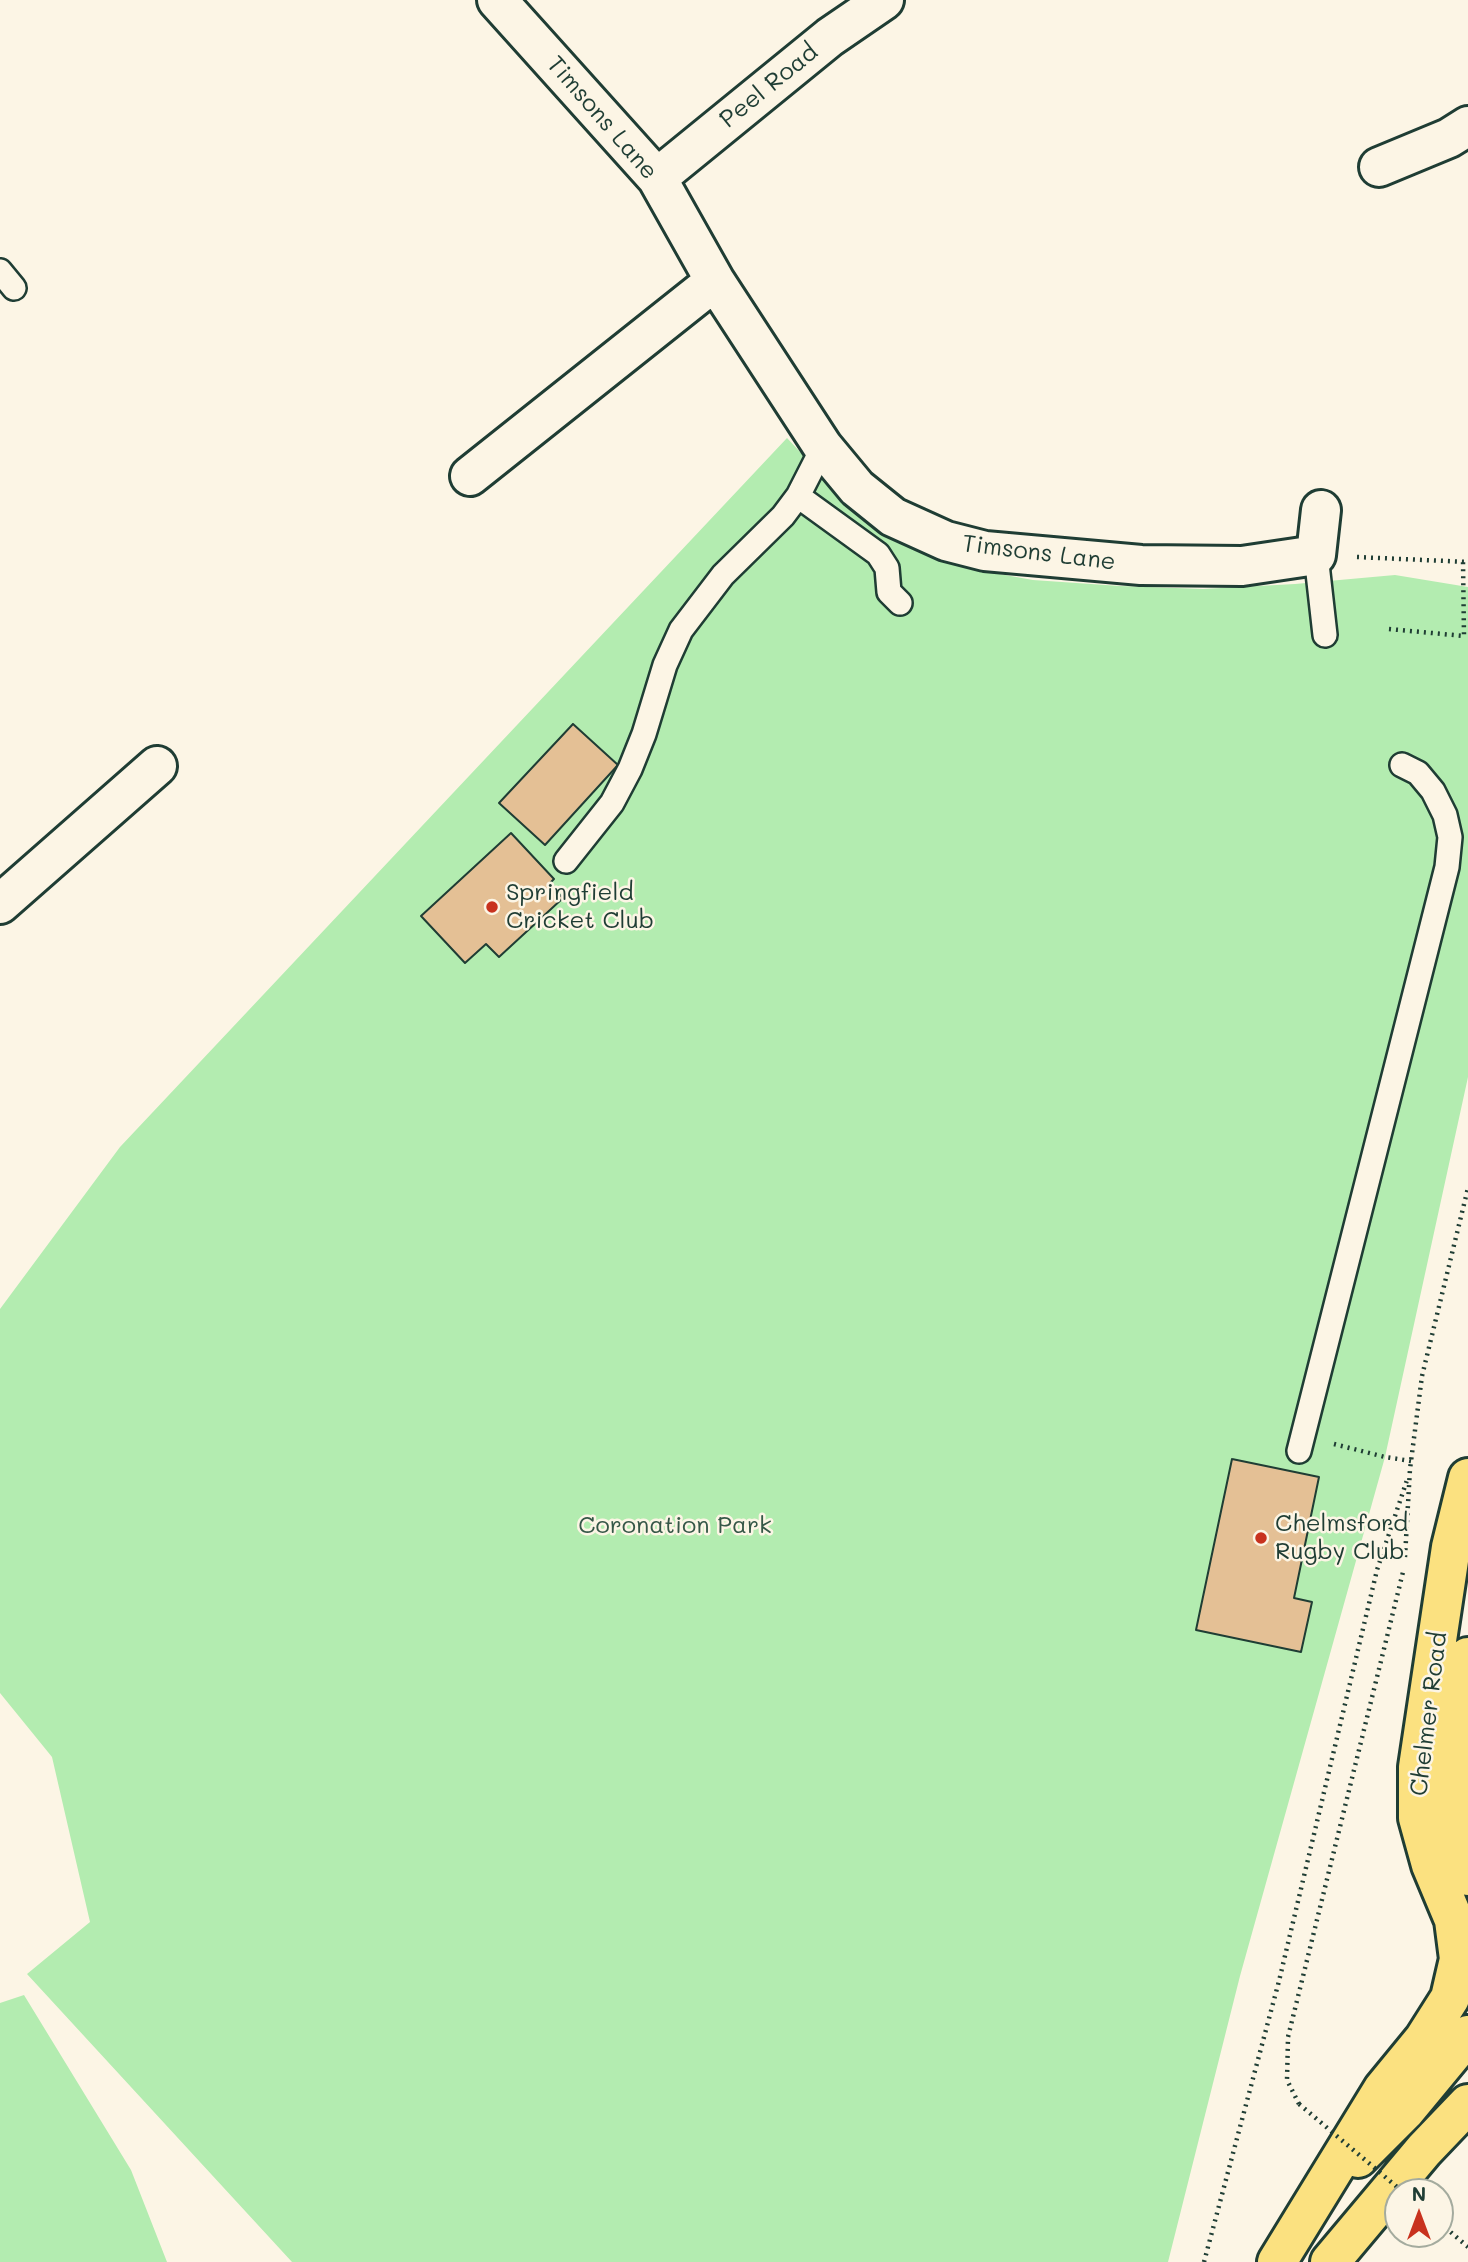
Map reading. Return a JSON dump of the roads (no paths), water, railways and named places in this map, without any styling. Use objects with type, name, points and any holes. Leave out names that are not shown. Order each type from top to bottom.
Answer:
[{"type":"main road","name":"Chelmer Road","points":[[1277,2262],[1383,2089],[1424,2039],[1450,1998],[1459,1959],[1454,1920],[1431,1865],[1418,1818],[1418,1767],[1451,1547],[1468,1478]]},
{"type":"main road","name":"Chelmer Road","points":[[1468,1657],[1451,1785],[1449,1822],[1458,1858],[1468,1877]]},
{"type":"main road","name":"Chelmer Road","points":[[1451,1785],[1468,1740]]},
{"type":"main road","name":"Chelmer Road","points":[[1317,2199],[1405,2111],[1468,2035]]},
{"type":"main road","points":[[1330,2262],[1424,2150],[1468,2104]]},
{"type":"street","name":"Timsons Lane","points":[[497,0],[657,177],[715,281],[823,447],[857,488],[893,517],[946,541],[985,551],[1140,565],[1242,566],[1316,555]]},
{"type":"street","name":"Peel Road","points":[[657,177],[830,37],[884,0]]},
{"type":"street","points":[[1379,167],[1449,138],[1468,126]]},
{"type":"street","points":[[470,476],[715,281]]},
{"type":"street","points":[[1316,555],[1321,510]]},
{"type":"street","points":[[0,904],[157,766]]},
{"type":"lane","points":[[566,861],[612,803],[630,769],[665,666],[681,630],[723,575],[783,516],[798,496],[823,447]]},
{"type":"lane","points":[[798,496],[878,554],[887,568],[889,592],[900,603]]},
{"type":"lane","points":[[1316,555],[1325,635]]},
{"type":"lane","points":[[1301,1443],[1447,867],[1450,837],[1445,815],[1433,791],[1418,773],[1402,765]]},
{"type":"place","name":"Springfield Cricket Club","points":[[492,907]]},
{"type":"place","name":"Chelmsford Rugby Club","points":[[1261,1538]]},
{"type":"park label","name":"Coronation Park","points":[[675,1526]]}]
